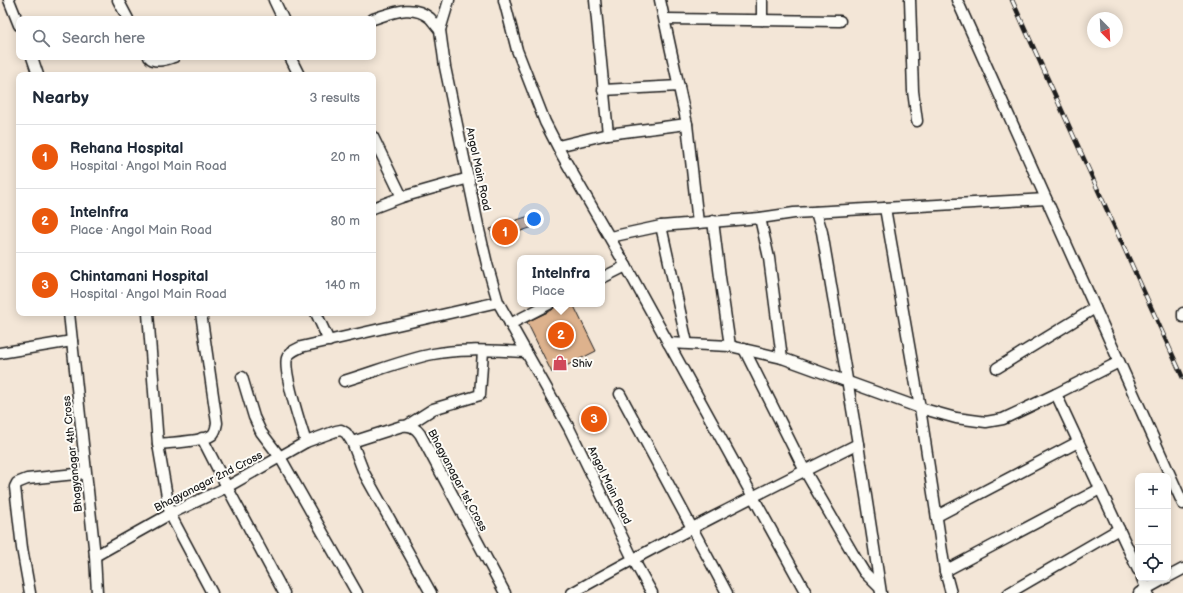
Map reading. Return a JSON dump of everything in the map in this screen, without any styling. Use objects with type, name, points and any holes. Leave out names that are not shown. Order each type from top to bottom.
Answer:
[{"type":"street","points":[[9,0],[16,18]]},
{"type":"street","points":[[118,0],[126,16]]},
{"type":"street","points":[[281,16],[275,2],[286,0]]},
{"type":"street","points":[[414,0],[417,10]]},
{"type":"street","name":"Angol Main Road","points":[[449,0],[440,30],[445,67],[487,264],[498,302],[569,428],[633,559],[652,593]]},
{"type":"street","points":[[504,0],[517,50],[545,122],[806,593]]},
{"type":"street","points":[[595,0],[608,134]]},
{"type":"street","points":[[660,0],[687,124],[698,223]]},
{"type":"street","points":[[762,0],[762,20]]},
{"type":"street","points":[[910,0],[913,91],[917,121]]},
{"type":"street","points":[[957,0],[1183,504]]},
{"type":"street","points":[[376,18],[401,10],[417,10],[430,18],[440,30]]},
{"type":"street","points":[[665,19],[840,21]]},
{"type":"street","points":[[33,60],[37,72]]},
{"type":"street","points":[[292,60],[298,72]]},
{"type":"street","points":[[604,90],[679,86]]},
{"type":"street","points":[[558,146],[608,134],[687,124]]},
{"type":"street","points":[[376,143],[402,197]]},
{"type":"street","points":[[376,207],[402,197],[469,178]]},
{"type":"street","points":[[610,237],[660,226],[760,218],[794,213],[1046,199]]},
{"type":"street","points":[[885,208],[920,408],[945,570],[951,593]]},
{"type":"street","points":[[816,212],[822,232],[858,444],[880,590]]},
{"type":"street","points":[[760,218],[769,258],[782,358]]},
{"type":"street","points":[[713,221],[730,346]]},
{"type":"street","points":[[660,226],[687,343]]},
{"type":"street","points":[[605,276],[626,266]]},
{"type":"street","points":[[306,442],[298,417],[287,369],[286,360],[293,350],[498,302]]},
{"type":"street","points":[[510,324],[543,307]]},
{"type":"street","points":[[997,368],[1095,308]]},
{"type":"street","name":"Bhagyanagar 4th Cross","points":[[69,316],[95,556],[97,593]]},
{"type":"street","points":[[148,316],[158,444],[170,514],[212,593]]},
{"type":"street","points":[[158,444],[202,438],[212,435],[216,429],[217,423],[201,316]]},
{"type":"street","points":[[318,316],[330,341]]},
{"type":"street","points":[[0,353],[72,341]]},
{"type":"street","points":[[668,343],[730,346],[782,358],[920,408],[956,418],[986,422],[1003,419],[1119,362]]},
{"type":"street","points":[[744,349],[805,471],[864,572],[880,590]]},
{"type":"street","points":[[352,442],[408,425],[433,409],[480,395],[483,351]]},
{"type":"street","points":[[344,381],[434,354],[483,351],[526,352]]},
{"type":"street","points":[[242,377],[254,417],[261,432],[280,457],[306,442],[336,431],[341,430],[346,433],[352,442],[364,473],[431,593]]},
{"type":"street","points":[[620,394],[727,593]]},
{"type":"street","points":[[1056,394],[1135,563]]},
{"type":"street","name":"Bhagyanagar 1st Cross","points":[[408,425],[416,428],[420,434],[505,593]]},
{"type":"street","points":[[202,438],[284,593]]},
{"type":"street","points":[[937,516],[1078,442]]},
{"type":"street","points":[[576,592],[633,559],[692,528],[858,444]]},
{"type":"street","name":"Bhagyanagar 2nd Cross","points":[[95,556],[170,514],[227,487],[280,457],[357,593]]},
{"type":"street","points":[[30,593],[22,548],[15,487],[18,483],[27,479],[85,473]]},
{"type":"street","points":[[945,570],[1100,488]]},
{"type":"street","points":[[1009,593],[1120,529]]},
{"type":"street","points":[[1171,575],[1183,569]]},
{"type":"street","points":[[1143,581],[1145,592],[1161,581]]},
{"type":"building","points":[[529,216],[533,227],[494,240],[490,229]]},
{"type":"building","points":[[555,307],[574,307],[596,351],[552,373],[527,322],[552,310]]},
{"type":"railway","points":[[1012,0],[1183,378]]},
{"type":"place","name":"Rehana Hospital","points":[[505,232]]},
{"type":"place","name":"Intelnfra","points":[[561,335]]},
{"type":"place","name":"Shiv","points":[[560,363]]},
{"type":"place","name":"Chintamani Hospital","points":[[594,419]]}]
